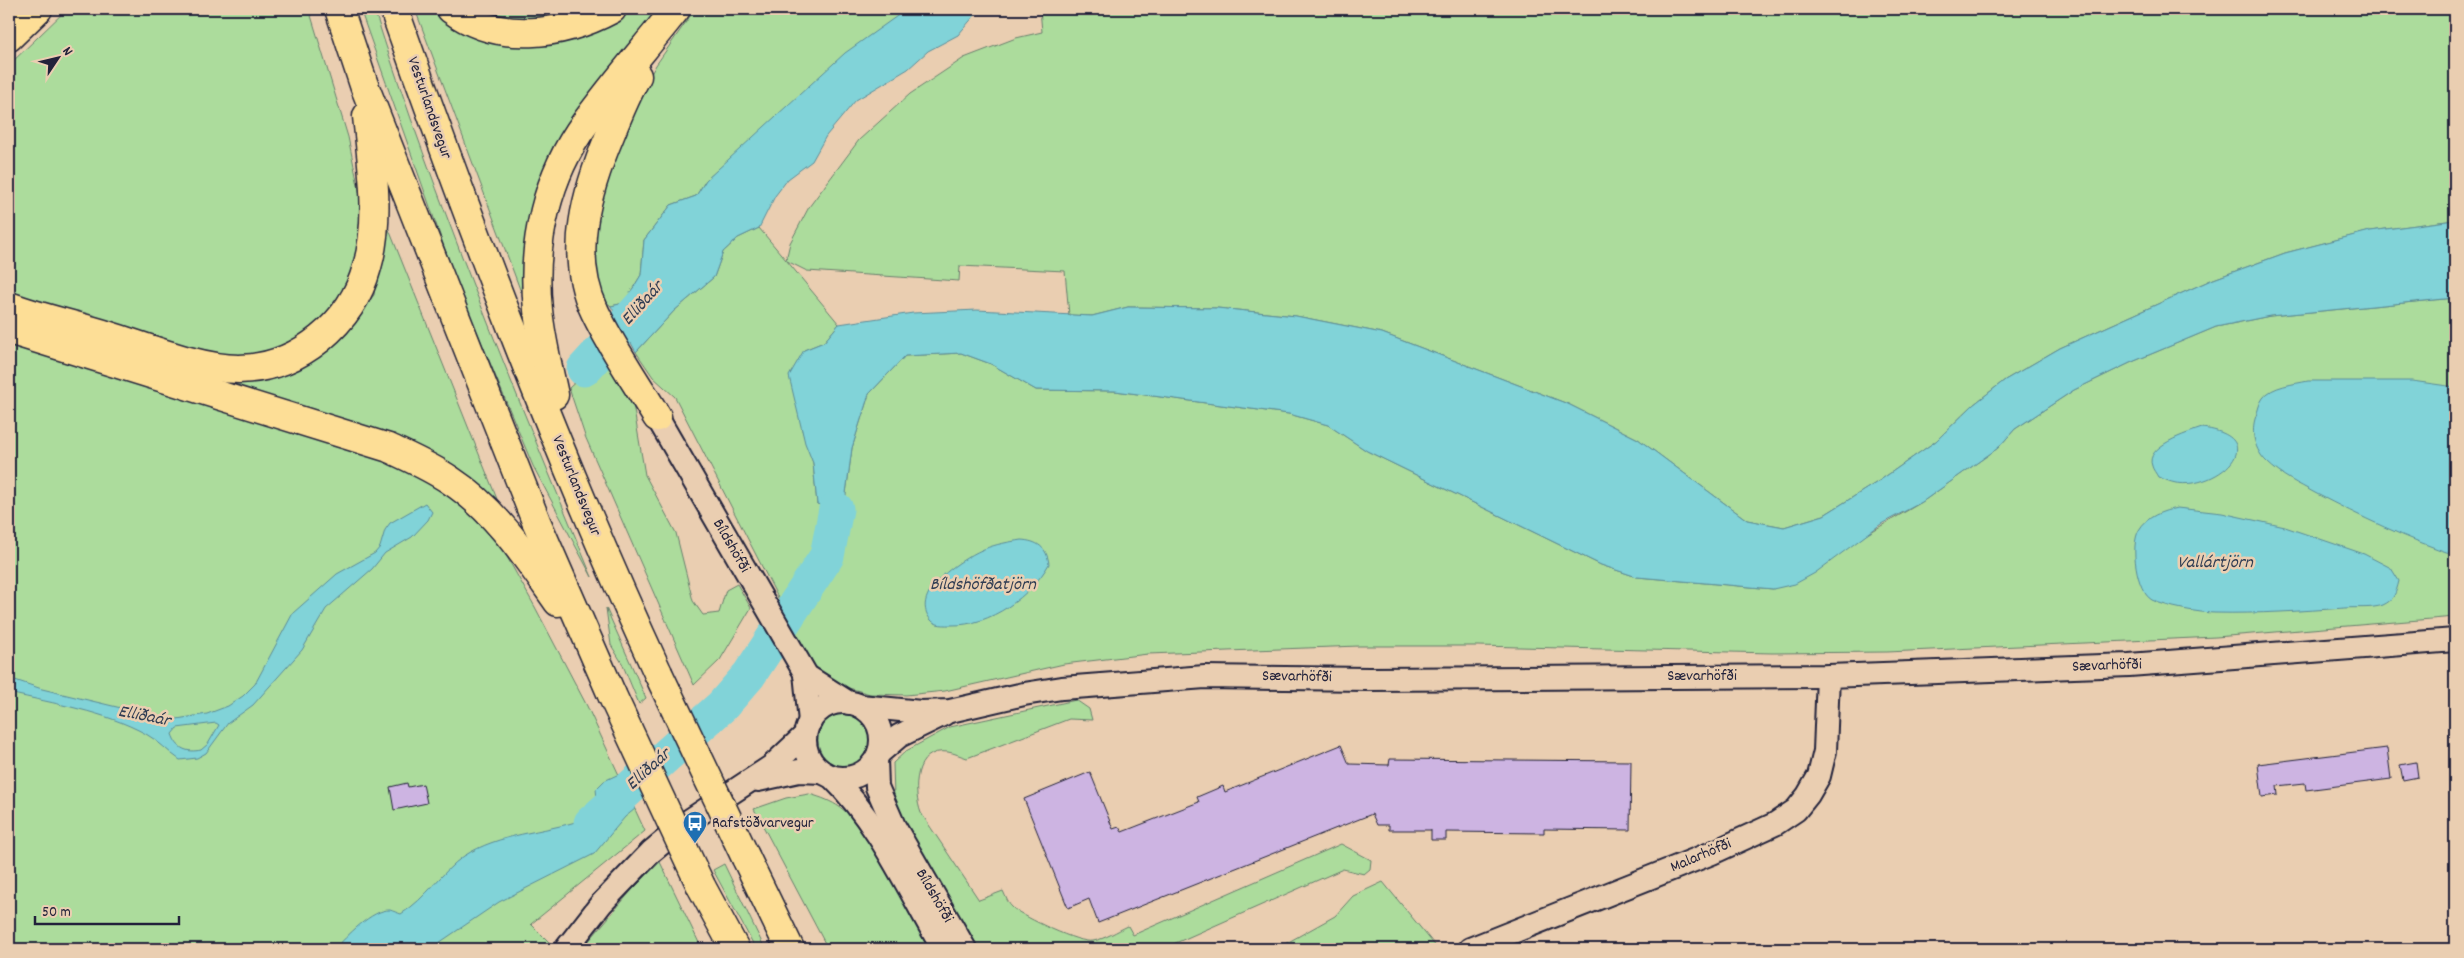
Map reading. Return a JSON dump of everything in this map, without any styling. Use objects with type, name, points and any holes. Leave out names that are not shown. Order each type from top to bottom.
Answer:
[{"type":"highway","points":[[9,37],[38,9]]},
{"type":"highway","points":[[339,9],[364,85],[536,521],[612,695],[701,886],[735,949]]},
{"type":"highway","name":"Vesturlandsvegur","points":[[394,9],[449,166],[616,583],[790,949]]},
{"type":"highway","points":[[451,9],[463,18],[490,29],[519,34],[568,26],[594,18],[612,9]]},
{"type":"highway","points":[[569,468],[538,309],[536,279],[538,243],[545,209],[557,174],[585,122],[674,11]]},
{"type":"highway","points":[[656,417],[594,311],[582,259],[586,203],[592,178],[627,93],[674,11]]},
{"type":"highway","points":[[9,306],[192,362],[239,369],[272,364],[295,355],[338,323],[356,297],[368,266],[374,221],[364,85]]},
{"type":"highway","points":[[9,330],[389,448],[425,464],[452,481],[484,509],[516,542],[590,646]]},
{"type":"street","name":"Bíldshöfði","points":[[656,417],[800,666],[808,756],[849,793],[867,817],[943,949]]},
{"type":"street","name":"Sævarhöfði","points":[[854,705],[921,712],[950,711],[1024,694],[1062,688],[1205,677],[1828,676],[2138,665],[2455,640]]},
{"type":"street","name":"Bíldshöfði","points":[[800,666],[854,705],[869,712],[880,731],[877,756],[877,787],[894,826],[965,949]]},
{"type":"street","name":"Malarhöfði","points":[[1470,949],[1712,853],[1776,824],[1796,810],[1808,795],[1819,776],[1825,751],[1828,676]]},
{"type":"street","points":[[566,949],[601,904],[651,852],[686,822],[772,766],[826,706],[838,702],[854,705]]},
{"type":"street","name":"Sævarhöfði","points":[[877,756],[899,736],[950,711]]},
{"type":"street","points":[[747,783],[799,772],[826,774],[841,778],[856,776],[870,768],[877,756]]},
{"type":"green space","points":[[67,9],[309,9],[348,137],[361,200],[356,266],[337,307],[293,343],[235,360],[9,297],[9,65]]},
{"type":"green space","points":[[360,9],[374,9],[423,153],[477,295],[592,577],[533,466],[458,286]]},
{"type":"green space","points":[[415,9],[431,9],[490,38],[625,9],[657,9],[587,111],[548,173],[525,239],[521,292]]},
{"type":"green space","points":[[471,9],[599,9],[542,25],[494,20]]},
{"type":"green space","points":[[695,9],[907,9],[706,180],[696,196],[671,205],[644,240],[641,275],[624,303],[611,306],[596,294],[588,226],[623,124],[656,65]]},
{"type":"green space","points":[[1040,9],[2455,9],[2455,220],[2371,231],[2285,253],[2211,280],[2060,348],[2005,380],[1973,405],[1936,441],[1879,481],[1824,515],[1784,527],[1747,520],[1638,439],[1568,404],[1382,333],[1296,316],[1217,308],[1128,307],[1092,316],[1069,315],[1065,271],[960,266],[959,281],[807,271],[787,261],[839,324],[824,342],[804,350],[802,430],[813,463],[817,504],[845,501],[852,448],[869,394],[905,356],[961,353],[991,364],[1036,390],[1115,391],[1289,414],[1328,425],[1367,451],[1601,565],[1637,577],[1773,589],[1922,502],[1998,448],[2015,429],[2074,390],[2132,362],[2216,327],[2270,316],[2455,298],[2455,617],[2216,637],[1887,652],[1772,653],[1478,646],[1359,646],[1148,654],[1064,664],[945,691],[906,695],[870,694],[831,683],[813,666],[675,397],[653,377],[636,352],[674,311],[714,277],[723,252],[738,238],[759,228],[786,260],[790,243],[809,207],[859,140],[910,94],[964,58],[1016,38],[1042,32]]},
{"type":"green space","points":[[384,217],[505,519],[457,476],[9,309],[254,377],[305,365],[344,331],[374,295]]},
{"type":"green space","points":[[9,340],[398,462],[458,499],[502,548],[587,706],[645,831],[531,924],[554,947],[552,949],[9,949]]},
{"type":"green space","points":[[604,356],[632,398],[645,475],[676,533],[693,601],[703,615],[719,613],[726,590],[737,584],[751,608],[720,660],[694,685],[585,436],[569,388]]},
{"type":"green space","points":[[606,608],[646,698],[639,704],[622,663],[611,645]]},
{"type":"green space","points":[[1076,700],[1089,709],[1092,720],[1069,719],[967,758],[948,752],[936,752],[928,756],[922,764],[918,773],[917,783],[918,804],[921,813],[979,900],[1003,891],[1011,906],[1028,917],[1064,934],[1086,941],[1093,941],[1128,926],[1133,935],[1341,844],[1371,860],[1370,869],[1364,874],[1343,869],[1162,949],[978,949],[904,820],[894,798],[893,763],[906,751],[950,727]]},
{"type":"green space","points":[[844,714],[858,718],[866,726],[870,740],[866,754],[858,762],[844,766],[830,762],[822,754],[818,740],[822,726],[830,718]]},
{"type":"green space","points":[[809,794],[840,807],[864,831],[936,949],[828,949],[754,809],[786,798]]},
{"type":"green space","points":[[660,862],[702,949],[582,949],[631,891]]},
{"type":"green space","points":[[724,864],[765,949],[756,949],[713,870]]},
{"type":"green space","points":[[1383,882],[1438,949],[1286,949],[1283,945],[1335,916],[1353,896]]},
{"type":"water","points":[[907,9],[980,9],[958,35],[928,51],[908,69],[856,100],[826,136],[812,161],[788,179],[775,196],[759,228],[738,238],[723,252],[714,277],[674,311],[636,352],[611,306],[624,303],[641,275],[644,240],[671,205],[696,196],[706,180],[845,53]]},
{"type":"water","points":[[2455,220],[2455,298],[2270,316],[2216,327],[2132,362],[2074,390],[2015,429],[1998,448],[1922,502],[1881,524],[1815,573],[1795,584],[1773,589],[1637,577],[1601,565],[1367,451],[1328,425],[1289,414],[1115,391],[1036,390],[991,364],[961,353],[905,356],[869,394],[852,448],[845,501],[836,509],[817,504],[813,463],[805,443],[789,376],[804,350],[824,342],[839,324],[913,313],[977,310],[1092,316],[1128,307],[1217,308],[1296,316],[1382,333],[1568,404],[1638,439],[1747,520],[1784,527],[1824,515],[1879,481],[1936,441],[1973,405],[2005,380],[2060,348],[2211,280],[2285,253],[2370,231]]},
{"type":"water","points":[[2308,381],[2412,381],[2455,387],[2455,555],[2402,535],[2332,502],[2284,476],[2263,458],[2257,447],[2254,435],[2254,422],[2262,400],[2267,394],[2277,388]]},
{"type":"water","points":[[2202,428],[2223,433],[2234,441],[2237,451],[2232,462],[2209,479],[2193,483],[2176,483],[2158,477],[2152,466],[2151,459],[2154,452],[2169,441]]},
{"type":"water","points":[[425,503],[432,512],[428,520],[412,537],[385,553],[372,569],[326,609],[302,650],[253,705],[228,723],[206,753],[197,758],[180,760],[151,737],[113,719],[9,693],[9,678],[42,689],[171,720],[207,714],[228,706],[243,696],[255,684],[293,613],[337,574],[375,553],[380,547],[385,530],[390,523]],"holes":[[[216,723],[219,725],[208,744],[201,750],[191,751],[183,749],[172,734],[177,728]]]},
{"type":"water","name":"Vallártjörn","points":[[2177,508],[2222,513],[2285,527],[2364,554],[2391,568],[2399,581],[2396,593],[2390,601],[2379,606],[2280,612],[2209,613],[2158,603],[2146,595],[2138,578],[2135,556],[2136,537],[2146,521],[2161,513]]},
{"type":"water","name":"Bíldshöfðatjörn","points":[[1021,540],[1040,546],[1046,553],[1049,564],[1032,587],[1020,598],[995,615],[966,624],[941,625],[931,620],[926,610],[926,599],[941,577],[975,553],[998,544]]},
{"type":"water","points":[[619,774],[635,809],[625,817],[594,854],[499,902],[430,949],[335,949],[360,925],[375,914],[390,910],[401,914],[410,908],[456,862],[478,848],[492,842],[582,820],[597,799],[596,789],[604,781]]},
{"type":"building","points":[[1341,745],[1349,764],[1389,765],[1390,759],[1631,761],[1630,830],[1544,829],[1544,833],[1446,832],[1446,840],[1431,840],[1431,830],[1389,830],[1389,825],[1377,825],[1372,814],[1098,923],[1089,899],[1068,908],[1024,799],[1090,772],[1113,829],[1119,827],[1122,832],[1199,802],[1197,797],[1223,786],[1225,792]]},
{"type":"building","points":[[2387,748],[2391,779],[2306,790],[2305,783],[2277,786],[2278,795],[2262,797],[2258,764]]},
{"type":"building","points":[[2416,762],[2418,777],[2403,780],[2400,765]]},
{"type":"building","points":[[407,783],[408,787],[423,784],[427,803],[394,810],[390,787]]},
{"type":"waterway","name":"Elliðaár","points":[[584,369],[654,292]]},
{"type":"waterway","name":"Elliðaár","points":[[591,823],[722,706],[749,675],[827,556],[836,509]]},
{"type":"place","name":"Rafstöðvarvegur","points":[[695,844]]}]
